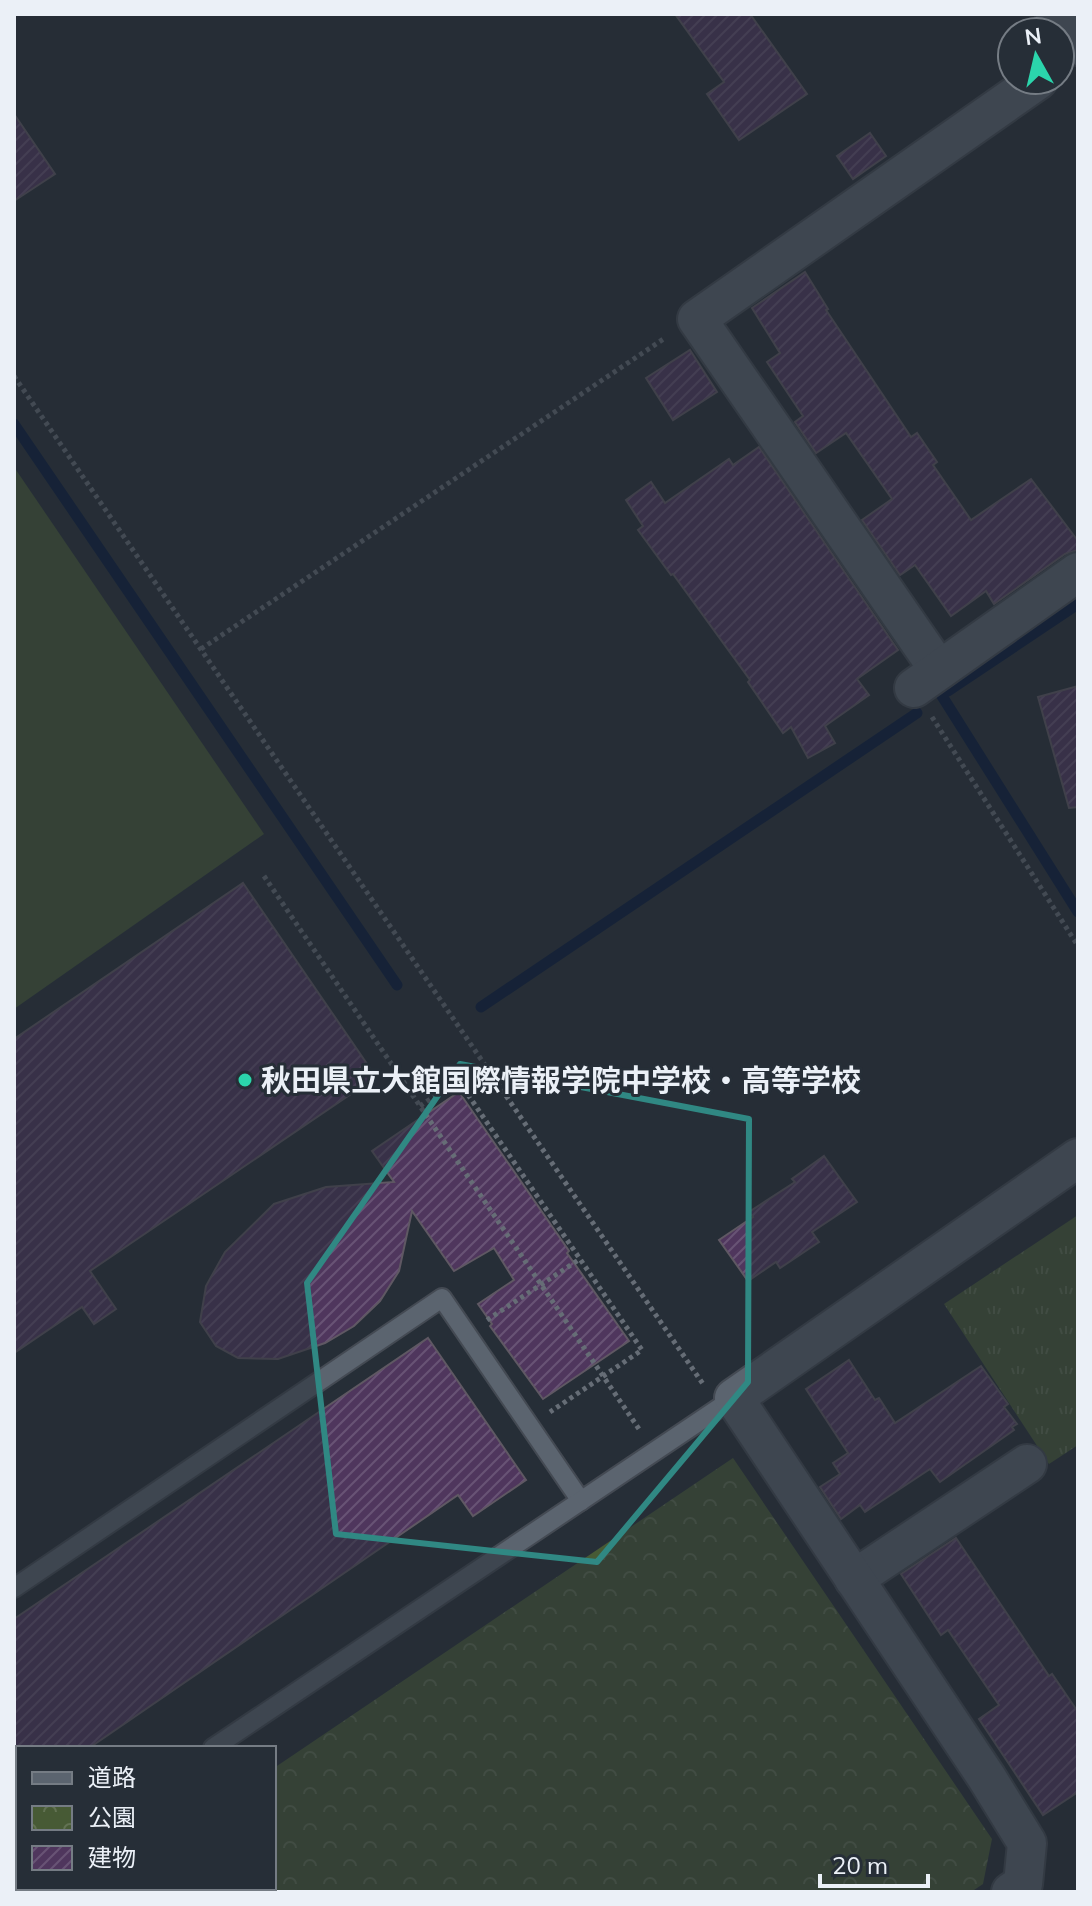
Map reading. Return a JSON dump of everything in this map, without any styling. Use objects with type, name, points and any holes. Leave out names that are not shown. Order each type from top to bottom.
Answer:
[{"type":"street","points":[[1055,14],[1078,49]]},
{"type":"street","points":[[1015,96],[697,319],[926,679],[1078,572]]},
{"type":"street","points":[[1011,1892],[1023,1884],[1027,1843],[854,1579],[727,1403],[1078,1158]]},
{"type":"street","points":[[854,1579],[1027,1464]]},
{"type":"lane","points":[[14,1588],[442,1298],[581,1501]]},
{"type":"lane","points":[[216,1746],[727,1403]]},
{"type":"path","points":[[201,649],[697,319]]},
{"type":"path","points":[[14,376],[727,1403]]},
{"type":"path","points":[[926,679],[1078,946]]},
{"type":"path","points":[[264,876],[654,1452]]},
{"type":"path","points":[[420,1106],[458,1080],[642,1350],[529,1426]]},
{"type":"path","points":[[466,1333],[580,1259]]},
{"type":"highlighted area","points":[[460,1064],[749,1119],[748,1382],[597,1562],[336,1534],[307,1283]]},
{"type":"green space","points":[[14,467],[264,834],[14,1009]]},
{"type":"green space","points":[[1078,1215],[1078,1445],[1049,1464],[944,1304]]},
{"type":"green space","points":[[733,1458],[992,1839],[983,1884],[971,1892],[90,1892],[276,1890],[276,1767]]},
{"type":"building","points":[[675,14],[750,14],[807,94],[739,140],[707,94],[724,82]]},
{"type":"building","points":[[14,114],[55,174],[14,201]]},
{"type":"building","points":[[870,133],[886,156],[853,179],[837,156]]},
{"type":"building","points":[[805,272],[826,310],[911,437],[917,433],[937,462],[933,465],[971,520],[1031,479],[1078,541],[1078,550],[1065,554],[994,604],[986,591],[951,616],[915,565],[900,575],[862,520],[892,499],[846,433],[816,453],[795,422],[803,416],[767,362],[780,353],[752,308]]},
{"type":"building","points":[[690,350],[717,392],[673,420],[646,378]]},
{"type":"building","points":[[759,447],[898,650],[857,679],[869,695],[825,726],[835,743],[808,758],[791,727],[783,733],[748,682],[750,680],[638,530],[643,526],[626,500],[651,482],[665,503],[729,459],[733,465]]},
{"type":"building","points":[[1078,686],[1078,807],[1069,808],[1038,697]]},
{"type":"building","points":[[243,883],[376,1077],[90,1271],[116,1309],[94,1324],[82,1307],[14,1353],[14,1039]]},
{"type":"building","points":[[459,1092],[629,1341],[543,1399],[490,1326],[492,1324],[478,1304],[514,1280],[494,1248],[454,1271],[412,1211],[399,1271],[380,1301],[354,1326],[325,1343],[278,1359],[238,1358],[216,1346],[200,1322],[206,1286],[225,1252],[274,1204],[326,1187],[394,1182],[372,1151]]},
{"type":"building","points":[[824,1156],[857,1202],[812,1232],[819,1242],[780,1268],[776,1262],[748,1281],[719,1240],[753,1217],[749,1212],[795,1182],[792,1179]]},
{"type":"building","points":[[428,1338],[526,1480],[473,1516],[458,1495],[92,1746],[14,1748],[14,1619]]},
{"type":"building","points":[[849,1360],[875,1400],[879,1398],[895,1423],[981,1366],[1008,1404],[1004,1407],[1017,1424],[1012,1427],[1014,1430],[940,1482],[930,1469],[865,1512],[860,1505],[841,1519],[820,1487],[840,1474],[833,1463],[848,1453],[806,1389]]},
{"type":"building","points":[[956,1538],[1049,1676],[1052,1674],[1078,1712],[1078,1792],[1043,1815],[979,1719],[999,1705],[948,1630],[941,1635],[901,1574]]},
{"type":"waterway","points":[[14,424],[397,985]]},
{"type":"waterway","points":[[948,691],[1078,604]]},
{"type":"waterway","points":[[942,696],[1078,912]]},
{"type":"waterway","points":[[481,1007],[917,713]]},
{"type":"place","name":"秋田県立大館国際情報学院中学校・高等学校","points":[[245,1080]]}]
